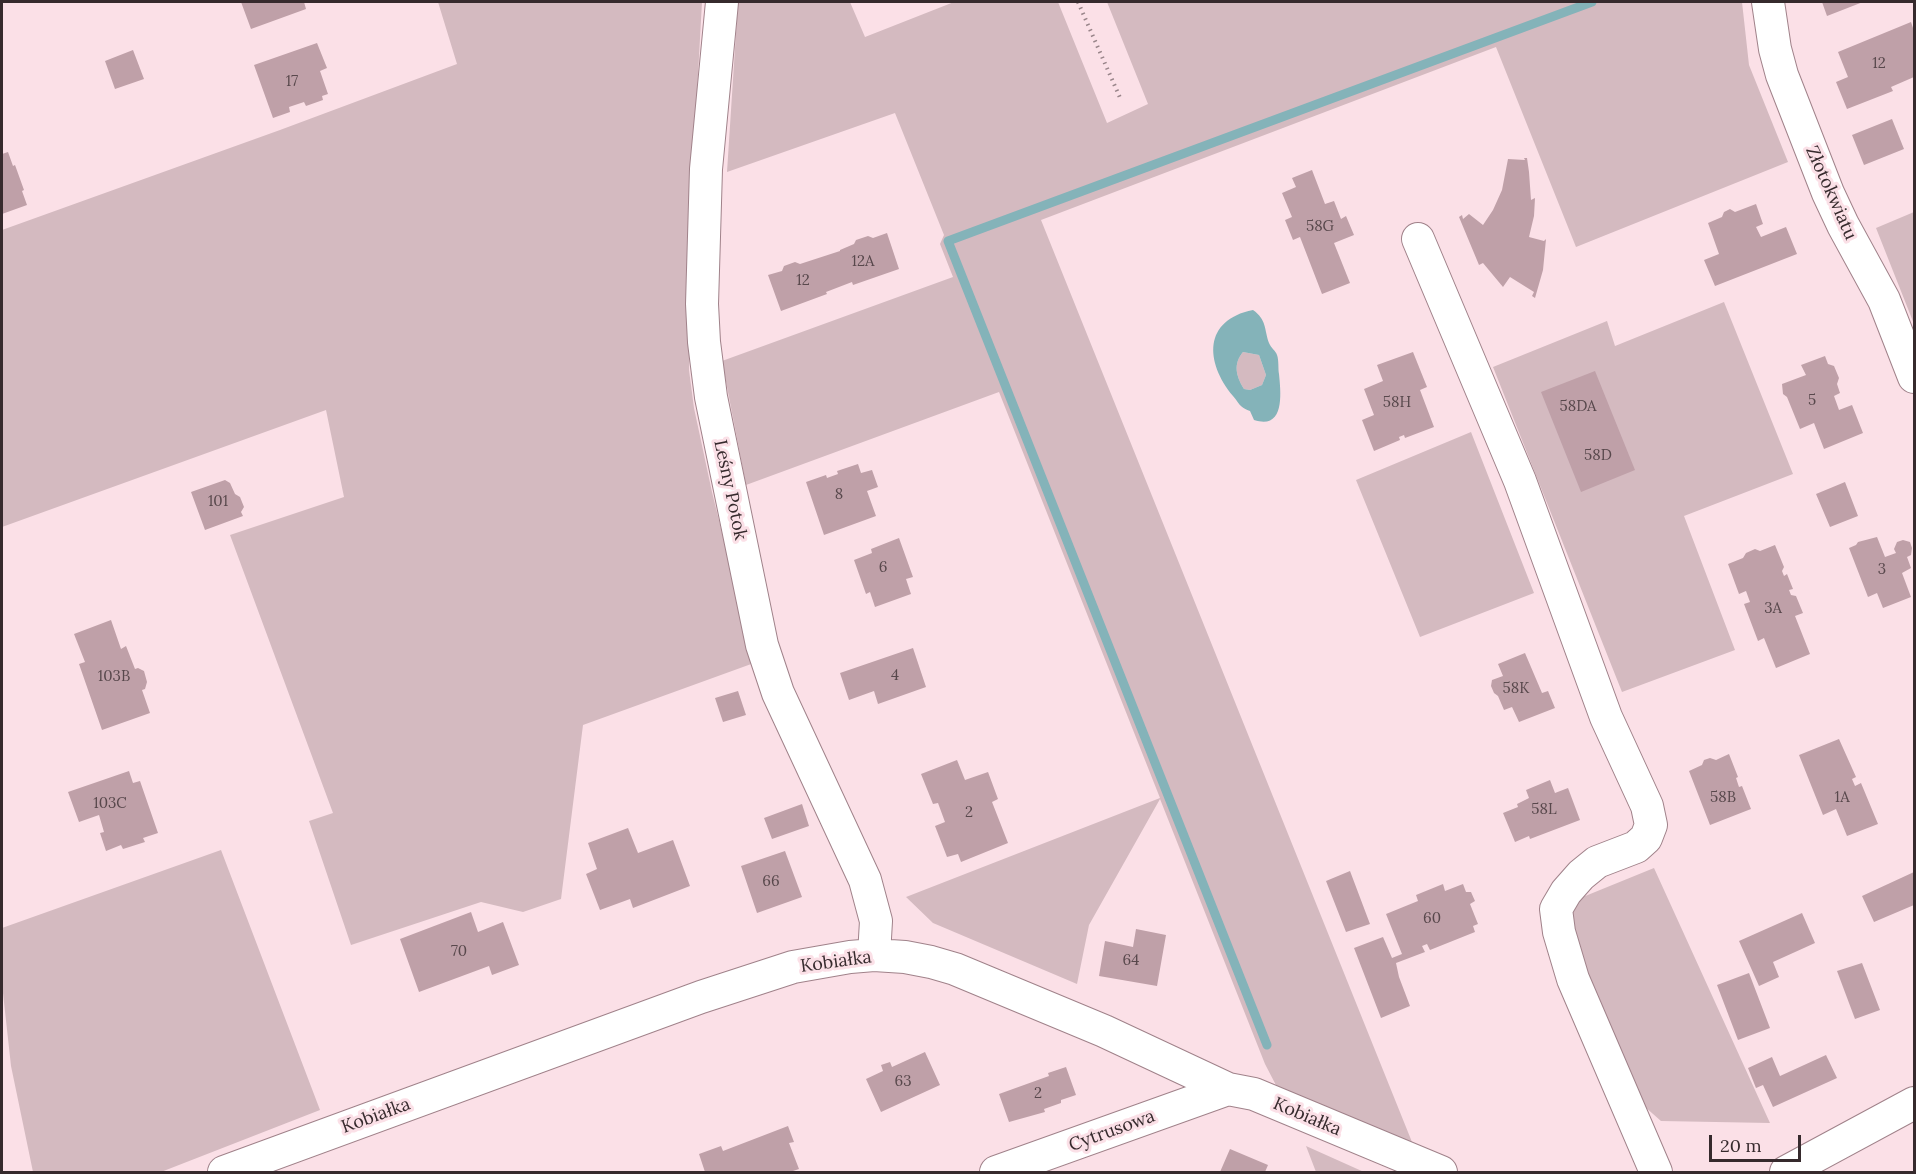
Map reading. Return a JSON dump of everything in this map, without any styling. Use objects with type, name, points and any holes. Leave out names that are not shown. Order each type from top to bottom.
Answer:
[{"type":"street","name":"Leśny Potok","points":[[722,2],[706,169],[704,342],[711,397],[762,645],[778,693],[865,880],[876,921],[874,955]]},
{"type":"street","name":"Złotokwiatu","points":[[1768,2],[1775,49],[1782,75],[1828,194],[1884,300],[1914,377]]},
{"type":"street","points":[[1418,239],[1520,481],[1606,717],[1647,806],[1651,825],[1646,838],[1635,848],[1597,862],[1566,892],[1556,909],[1559,932],[1573,979],[1656,1173]]},
{"type":"street","name":"Kobiałka","points":[[224,1173],[701,997],[825,960],[874,955],[931,962],[972,975],[1104,1031],[1228,1089],[1254,1094],[1441,1173]]},
{"type":"street","name":"Cytrusowa","points":[[996,1173],[1228,1089]]},
{"type":"street","points":[[1786,1173],[1911,1113]]},
{"type":"path","points":[[1078,2],[1121,100]]},
{"type":"shaded area","points":[[438,2],[702,2],[692,184],[689,370],[694,408],[712,492],[754,663],[583,725],[561,899],[523,912],[481,902],[351,945],[309,821],[333,813],[230,535],[344,497],[326,410],[2,527],[2,230],[457,64]]},
{"type":"shaded area","points":[[738,2],[850,2],[865,37],[954,2],[1058,2],[1107,123],[1148,104],[1107,2],[1742,2],[1749,65],[1788,162],[1576,247],[1496,47],[1041,220],[1412,1142],[1279,1091],[1265,1064],[1160,799],[1089,925],[1077,984],[933,923],[906,897],[1160,798],[999,392],[746,485],[722,361],[953,277],[940,244],[944,235],[895,113],[727,172]]},
{"type":"shaded area","points":[[1914,212],[1914,324],[1876,228]]},
{"type":"shaded area","points":[[1724,302],[1793,474],[1684,516],[1735,650],[1622,692],[1493,367],[1607,321],[1615,346]]},
{"type":"shaded area","points":[[1243,352],[1259,355],[1266,375],[1262,385],[1250,390],[1244,389],[1238,375],[1238,361]]},
{"type":"shaded area","points":[[1471,432],[1534,593],[1420,637],[1356,480]]},
{"type":"shaded area","points":[[221,850],[320,1110],[161,1172],[33,1172],[11,1066],[2,984],[2,928]]},
{"type":"shaded area","points":[[1654,868],[1770,1123],[1661,1121],[1636,1099],[1571,944],[1573,901]]},
{"type":"shaded area","points":[[1306,1146],[1364,1172],[1316,1172]]},
{"type":"water","points":[[1253,310],[1258,314],[1263,321],[1269,343],[1277,355],[1280,400],[1276,415],[1271,420],[1264,422],[1254,420],[1250,411],[1242,407],[1233,396],[1217,370],[1214,344],[1217,333],[1225,323],[1237,315]],"holes":[[[1243,352],[1259,355],[1266,375],[1262,385],[1250,390],[1244,389],[1238,375],[1238,361]]]},
{"type":"building","points":[[241,2],[304,2],[306,9],[251,29]]},
{"type":"building","points":[[1822,2],[1863,2],[1827,16]]},
{"type":"building","points":[[1911,22],[1914,31],[1914,77],[1891,87],[1893,91],[1847,109],[1836,82],[1848,77],[1838,52]]},
{"type":"building","points":[[317,43],[327,68],[320,71],[328,94],[322,96],[323,100],[306,106],[304,102],[289,107],[290,112],[273,118],[254,65]]},
{"type":"building","points":[[133,50],[144,79],[115,89],[105,61]]},
{"type":"building","points":[[1892,119],[1904,149],[1864,165],[1852,135]]},
{"type":"building","points":[[8,152],[24,190],[22,191],[27,205],[2,214],[2,154]]},
{"type":"building","points":[[1524,158],[1527,158],[1531,200],[1535,198],[1529,237],[1544,241],[1546,239],[1543,270],[1535,298],[1532,296],[1534,292],[1510,277],[1503,287],[1483,263],[1479,265],[1459,217],[1462,215],[1463,219],[1469,214],[1483,225],[1502,190],[1508,159],[1525,160]]},
{"type":"building","points":[[1312,170],[1325,204],[1334,201],[1341,219],[1346,216],[1354,235],[1334,243],[1350,283],[1322,294],[1300,237],[1293,240],[1285,220],[1292,217],[1282,193],[1296,187],[1292,178]]},
{"type":"building","points":[[1756,204],[1763,224],[1756,227],[1761,237],[1786,227],[1797,254],[1715,286],[1704,260],[1719,254],[1708,223],[1722,217],[1724,212],[1730,209],[1735,212]]},
{"type":"building","points":[[887,233],[899,269],[853,285],[852,282],[781,311],[768,275],[782,271],[784,266],[795,262],[800,264],[840,251],[854,244],[856,240]]},
{"type":"building","points":[[1413,352],[1427,387],[1420,390],[1434,427],[1405,438],[1404,435],[1399,437],[1400,440],[1374,451],[1362,420],[1374,415],[1364,389],[1383,381],[1377,365]]},
{"type":"building","points":[[1825,356],[1828,364],[1834,366],[1839,378],[1837,384],[1840,393],[1834,396],[1839,410],[1852,405],[1863,433],[1824,449],[1814,423],[1800,429],[1787,397],[1783,394],[1782,384],[1806,375],[1801,365]]},
{"type":"building","points":[[1595,371],[1635,470],[1581,492],[1541,392]]},
{"type":"building","points":[[858,464],[861,473],[872,470],[878,487],[867,491],[876,516],[824,535],[806,482],[826,475],[827,478],[838,474],[837,471]]},
{"type":"building","points":[[225,480],[240,497],[244,507],[241,512],[243,516],[205,530],[191,492]]},
{"type":"building","points":[[1845,482],[1858,516],[1830,527],[1816,494]]},
{"type":"building","points":[[1877,537],[1885,557],[1896,553],[1894,549],[1897,542],[1903,540],[1910,542],[1912,548],[1911,555],[1907,557],[1911,568],[1902,573],[1911,597],[1883,608],[1877,593],[1868,597],[1849,548],[1858,542]]},
{"type":"building","points":[[899,538],[913,577],[906,579],[911,594],[875,607],[870,592],[866,594],[854,560],[872,553],[871,549]]},
{"type":"building","points":[[1775,545],[1784,567],[1782,571],[1784,576],[1787,574],[1793,589],[1789,590],[1791,595],[1796,596],[1803,613],[1795,616],[1810,654],[1776,668],[1764,638],[1758,641],[1744,604],[1750,602],[1746,591],[1739,594],[1728,564],[1743,558],[1746,553],[1755,549],[1760,551]]},
{"type":"building","points":[[111,620],[121,649],[126,646],[135,669],[144,671],[147,682],[145,689],[142,690],[150,713],[102,730],[79,664],[85,662],[74,634]]},
{"type":"building","points":[[913,648],[926,687],[878,704],[874,691],[849,700],[840,673]]},
{"type":"building","points":[[1525,653],[1542,693],[1548,691],[1555,708],[1519,722],[1512,707],[1504,710],[1491,686],[1492,680],[1503,676],[1498,664]]},
{"type":"building","points":[[738,691],[746,715],[723,722],[715,698]]},
{"type":"building","points":[[1839,739],[1856,777],[1852,779],[1855,786],[1861,783],[1878,824],[1847,836],[1836,809],[1823,815],[1799,755]]},
{"type":"building","points":[[1729,754],[1738,777],[1736,778],[1739,787],[1742,786],[1751,809],[1710,825],[1689,771],[1702,765],[1704,760],[1710,758],[1716,760]]},
{"type":"building","points":[[957,760],[965,780],[988,772],[998,799],[992,802],[1008,843],[961,862],[958,854],[947,857],[935,826],[945,822],[938,803],[933,804],[921,774]]},
{"type":"building","points":[[129,771],[133,783],[140,781],[158,833],[143,838],[145,842],[123,849],[121,845],[106,851],[100,833],[104,832],[99,815],[79,822],[68,792]]},
{"type":"building","points":[[1550,780],[1555,793],[1568,788],[1580,820],[1530,839],[1529,836],[1515,842],[1503,813],[1518,807],[1517,804],[1529,798],[1526,790]]},
{"type":"building","points":[[802,804],[809,826],[772,839],[764,818]]},
{"type":"building","points":[[628,828],[638,853],[673,840],[690,886],[633,908],[630,899],[600,910],[586,874],[597,869],[588,843]]},
{"type":"building","points":[[785,851],[802,897],[757,913],[741,866]]},
{"type":"building","points":[[1350,871],[1370,924],[1346,932],[1326,881]]},
{"type":"building","points":[[1914,872],[1914,905],[1874,922],[1862,896]]},
{"type":"building","points":[[1443,884],[1445,891],[1463,884],[1466,892],[1471,892],[1475,901],[1470,904],[1478,924],[1473,926],[1475,932],[1430,950],[1427,944],[1422,946],[1425,952],[1396,963],[1410,1006],[1381,1018],[1354,948],[1383,937],[1392,958],[1402,954],[1386,914],[1418,901],[1416,895]]},
{"type":"building","points":[[471,912],[478,932],[503,922],[519,965],[492,975],[489,966],[419,992],[400,939]]},
{"type":"building","points":[[1802,913],[1815,943],[1773,962],[1779,977],[1759,986],[1739,941]]},
{"type":"building","points":[[1136,929],[1166,935],[1157,986],[1099,976],[1105,941],[1133,947]]},
{"type":"building","points":[[1862,963],[1880,1010],[1855,1019],[1837,971]]},
{"type":"building","points":[[1749,973],[1770,1028],[1738,1040],[1717,985]]},
{"type":"building","points":[[925,1052],[940,1085],[881,1112],[866,1079],[883,1071],[881,1065],[890,1062],[892,1067]]},
{"type":"building","points":[[1826,1055],[1837,1078],[1773,1107],[1763,1085],[1756,1088],[1748,1068],[1772,1057],[1780,1076]]},
{"type":"building","points":[[1066,1067],[1076,1095],[1044,1109],[1045,1112],[1009,1122],[999,1094],[1049,1076],[1048,1073]]},
{"type":"building","points":[[788,1126],[794,1142],[789,1143],[799,1169],[790,1172],[705,1172],[699,1154],[721,1146],[723,1151]]},
{"type":"building","points":[[1230,1149],[1268,1165],[1265,1172],[1220,1172]]},
{"type":"waterway","points":[[1267,1045],[948,241],[1592,2]]}]
